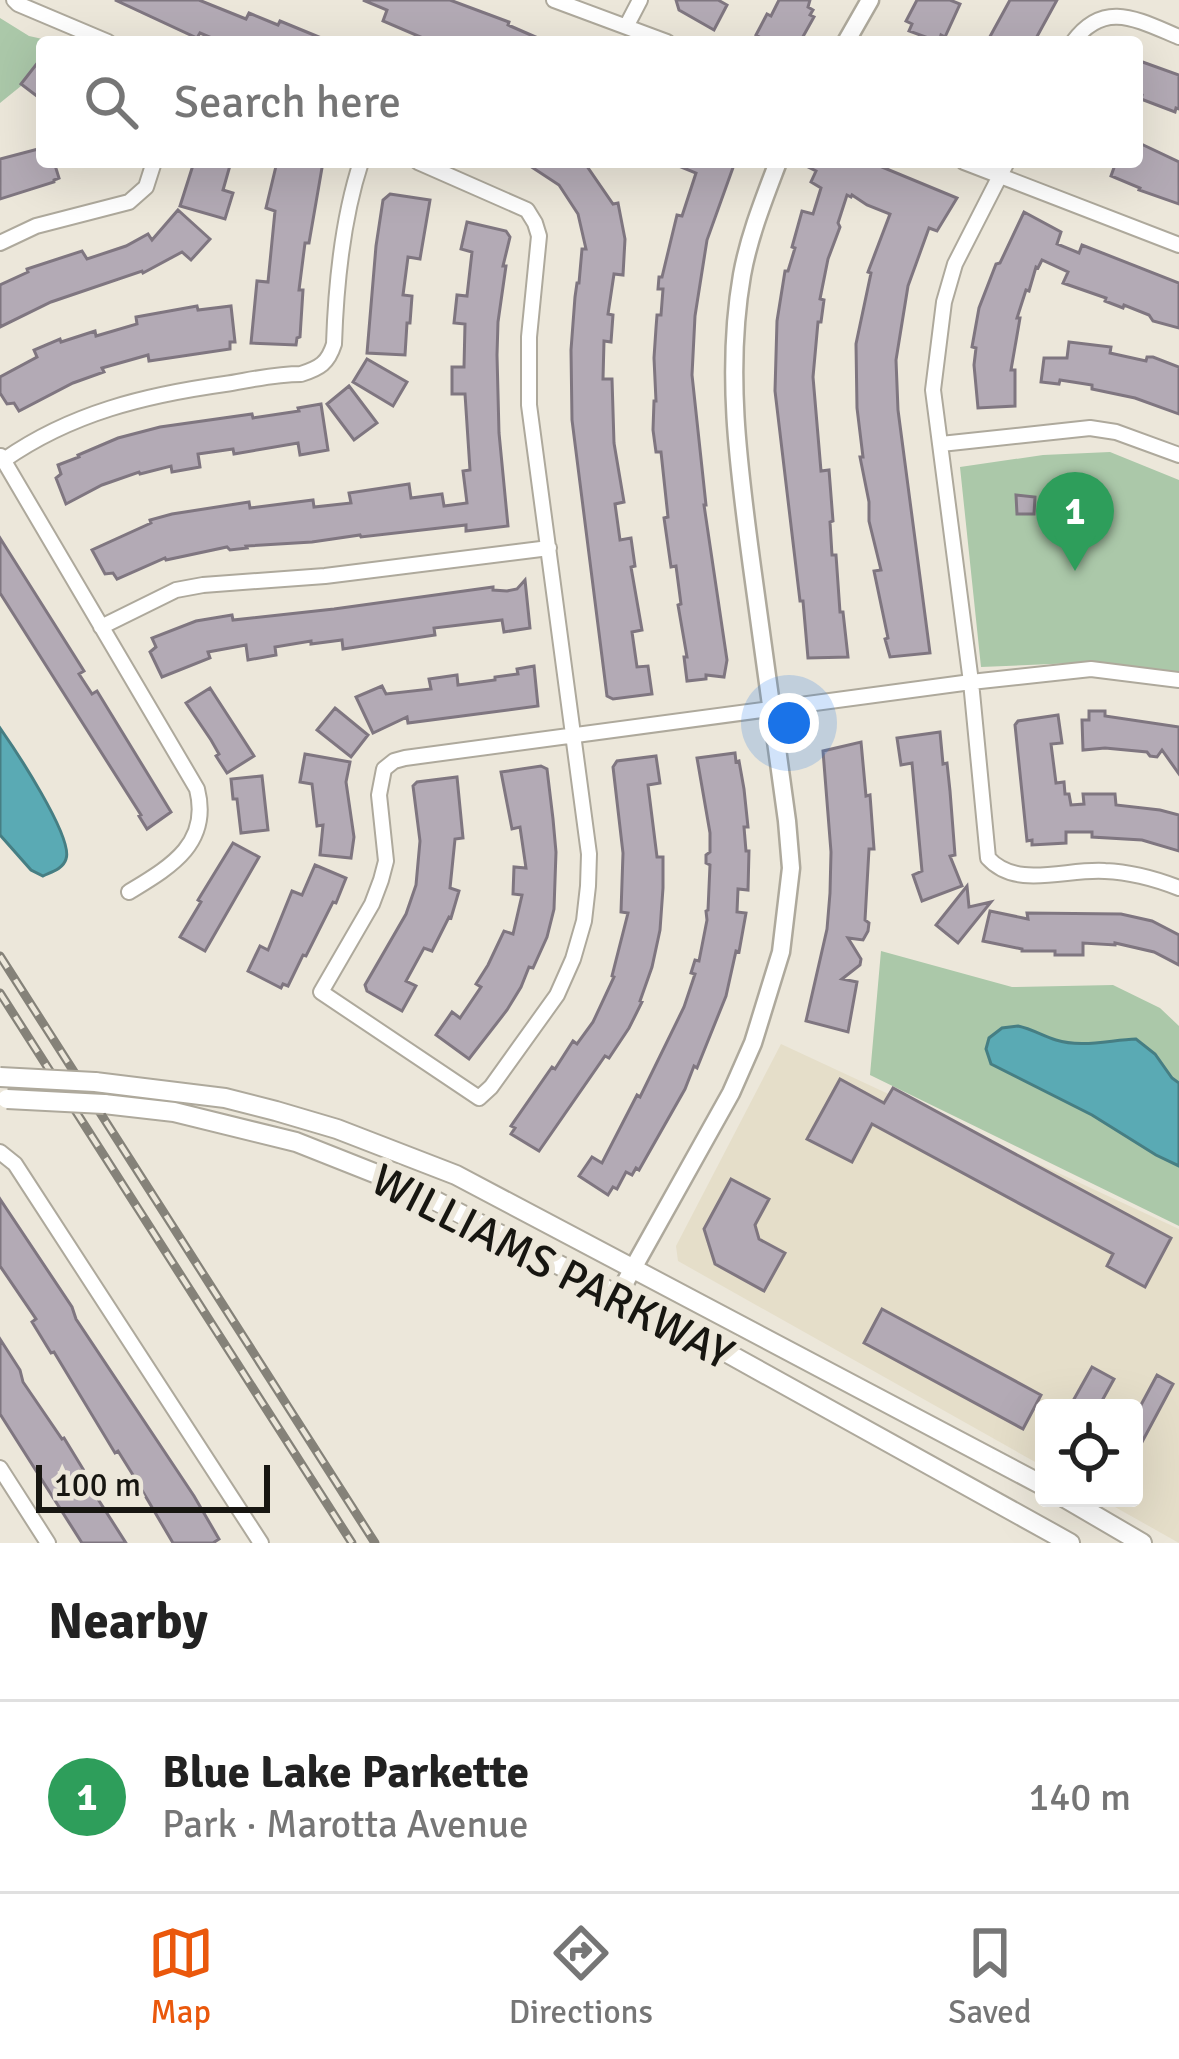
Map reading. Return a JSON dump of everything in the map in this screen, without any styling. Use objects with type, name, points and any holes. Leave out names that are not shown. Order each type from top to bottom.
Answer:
[{"type":"main road","name":"WILLIAMS PARKWAY","points":[[0,1077],[95,1082],[225,1098],[338,1129],[455,1175],[1035,1481]]},
{"type":"main road","name":"WILLIAMS PARKWAY","points":[[3,1099],[174,1112],[296,1142],[353,1163],[407,1186],[711,1345],[1070,1543]]},
{"type":"main road","points":[[1080,1507],[1142,1543]]},
{"type":"street","points":[[14,0],[94,36]]},
{"type":"street","points":[[554,0],[653,36]]},
{"type":"street","points":[[627,25],[640,0]]},
{"type":"street","points":[[849,36],[870,0]]},
{"type":"street","points":[[1078,36],[1093,17],[1123,10],[1179,37]]},
{"type":"street","points":[[0,243],[36,226],[129,202],[146,187],[152,168]]},
{"type":"street","points":[[129,892],[180,858],[199,830],[199,798],[2,457],[115,406],[178,390],[301,374],[329,361],[343,234],[360,168]]},
{"type":"street","points":[[432,168],[527,210],[535,223],[539,253],[528,383],[549,548],[574,736],[589,854],[584,921],[556,995],[479,1098],[322,992],[382,880],[386,861],[379,795],[384,769],[394,761],[405,758],[574,736],[771,708],[1091,669],[1179,680]]},
{"type":"street","points":[[617,1297],[731,1093],[753,1043],[781,952],[791,868],[738,459],[734,394],[742,272],[776,168]]},
{"type":"street","points":[[1179,245],[1003,169],[955,265],[944,302],[933,390],[988,857],[998,869],[1027,874],[1103,870],[1157,879],[1179,888]]},
{"type":"street","points":[[941,444],[1090,428],[1116,432],[1179,455]]},
{"type":"street","points":[[101,627],[176,590],[203,585],[325,576],[549,548]]},
{"type":"street","points":[[0,1152],[15,1164],[261,1543]]},
{"type":"street","points":[[0,1468],[48,1543]]},
{"type":"shaded area","points":[[781,1044],[1179,1229],[1179,1543],[1115,1507],[1143,1507],[1143,1399],[1035,1399],[1035,1462],[678,1261],[676,1246]]},
{"type":"green space","points":[[0,18],[36,38],[36,74],[0,103]]},
{"type":"green space","points":[[1110,452],[1179,480],[1179,672],[1098,662],[981,667],[960,467],[1043,455]]},
{"type":"green space","points":[[881,951],[1012,987],[1113,985],[1160,1008],[1179,1026],[1179,1226],[870,1075]]},
{"type":"water","points":[[0,728],[41,793],[66,848],[62,865],[43,876],[31,870],[0,835]]},
{"type":"water","points":[[1018,1026],[1066,1042],[1136,1039],[1155,1054],[1179,1083],[1179,1166],[991,1064],[986,1049],[989,1038],[1002,1028]]},
{"type":"building","points":[[115,0],[199,0],[246,19],[249,13],[316,36],[200,33],[193,36]]},
{"type":"building","points":[[363,0],[450,0],[533,36],[418,36],[383,21],[387,10]]},
{"type":"building","points":[[676,0],[718,0],[727,5],[714,30],[679,10]]},
{"type":"building","points":[[779,0],[810,0],[814,17],[803,36],[756,35],[767,14],[771,16]]},
{"type":"building","points":[[917,0],[960,4],[945,36],[909,31],[912,24],[906,21]]},
{"type":"building","points":[[1010,0],[1057,0],[1037,36],[990,36]]},
{"type":"building","points":[[1143,62],[1179,75],[1179,109],[1175,112],[1143,100]]},
{"type":"building","points":[[36,65],[36,95],[21,84]]},
{"type":"building","points":[[1143,145],[1179,162],[1179,204],[1139,190],[1111,176],[1114,168],[1143,168]]},
{"type":"building","points":[[36,150],[36,168],[56,168],[59,178],[0,199],[0,159]]},
{"type":"building","points":[[192,168],[229,168],[223,190],[233,193],[225,219],[180,206]]},
{"type":"building","points":[[276,168],[322,168],[309,243],[305,243],[296,345],[251,343],[257,281],[268,282],[275,211],[266,208]]},
{"type":"building","points":[[533,168],[588,168],[613,204],[618,203],[625,239],[623,275],[614,274],[608,314],[613,315],[611,342],[604,341],[603,379],[612,379],[614,443],[624,502],[615,504],[620,540],[631,538],[635,566],[631,567],[642,630],[632,632],[637,667],[648,666],[652,694],[607,696],[572,420],[575,297],[582,249],[586,249],[578,214],[559,185]]},
{"type":"building","points":[[684,168],[733,168],[707,240],[692,375],[704,505],[727,660],[724,677],[706,675],[706,679],[687,681],[676,566],[671,567],[664,518],[668,517],[661,452],[656,452],[653,430],[654,358],[663,289],[658,289],[659,277],[677,215],[682,216],[696,173]]},
{"type":"building","points":[[810,168],[884,168],[957,198],[937,231],[929,228],[908,286],[896,360],[898,410],[930,653],[890,657],[885,639],[874,571],[881,570],[860,457],[856,344],[868,272],[890,214],[847,195],[820,299],[824,300],[813,377],[821,471],[829,470],[832,555],[836,555],[848,657],[808,658],[775,391],[777,321],[785,271],[802,211],[813,214],[821,188],[811,182],[816,171]]},
{"type":"building","points":[[390,194],[430,200],[420,259],[408,257],[403,295],[412,296],[405,355],[367,353],[376,246],[383,200]]},
{"type":"building","points":[[178,210],[210,239],[191,260],[182,252],[143,273],[51,302],[0,327],[0,285],[27,269],[82,251],[87,259],[148,234],[152,240]]},
{"type":"building","points":[[1024,212],[1061,232],[1057,244],[1079,253],[1082,245],[1179,283],[1179,328],[1063,283],[1068,272],[1042,260],[1017,318],[1011,370],[1015,370],[1015,406],[978,408],[976,348],[972,347],[979,308]]},
{"type":"building","points":[[467,222],[506,231],[510,237],[503,266],[497,355],[508,526],[466,531],[466,525],[227,547],[165,558],[117,579],[113,573],[105,574],[92,550],[172,514],[249,502],[250,508],[313,500],[314,507],[351,503],[349,493],[409,484],[411,498],[442,494],[444,506],[467,503],[463,471],[470,470],[465,394],[452,394],[452,367],[464,367],[465,324],[454,323],[457,295],[467,296],[472,252],[461,249]]},
{"type":"building","points":[[197,306],[198,310],[231,306],[235,342],[230,342],[230,349],[149,361],[148,355],[102,368],[104,372],[19,411],[0,393],[0,377],[37,357],[34,350],[60,339],[95,331],[96,336],[137,324],[136,317]]},
{"type":"building","points":[[1069,342],[1111,347],[1110,353],[1146,361],[1153,357],[1179,367],[1179,414],[1092,389],[1092,385],[1041,382],[1044,358],[1067,358]]},
{"type":"building","points":[[367,359],[407,382],[393,406],[353,382]]},
{"type":"building","points":[[349,386],[377,423],[354,440],[327,404]]},
{"type":"building","points":[[321,404],[328,450],[300,455],[298,443],[234,454],[233,449],[198,454],[200,467],[139,472],[66,504],[56,478],[61,474],[58,465],[118,438],[160,427],[252,414],[253,418]]},
{"type":"building","points":[[1016,495],[1035,497],[1034,514],[1017,514]]},
{"type":"building","points":[[0,538],[84,671],[79,674],[92,694],[97,691],[171,812],[147,829],[0,593]]},
{"type":"building","points":[[525,580],[530,628],[504,632],[502,620],[434,628],[435,635],[343,649],[342,640],[311,641],[275,647],[276,655],[248,660],[246,645],[208,652],[210,658],[162,677],[150,652],[156,647],[152,638],[196,621],[334,609],[493,587],[507,591]]},
{"type":"building","points":[[534,666],[538,706],[408,723],[407,717],[373,733],[356,697],[382,686],[386,694],[431,689],[429,679],[457,675],[458,685],[495,680]]},
{"type":"building","points":[[210,688],[254,756],[227,773],[186,703]]},
{"type":"building","points":[[335,708],[368,735],[351,757],[317,730]]},
{"type":"building","points":[[1089,711],[1179,727],[1179,774],[1162,750],[1157,757],[1105,748],[1083,750],[1082,720],[1089,720]]},
{"type":"building","points":[[1058,715],[1062,743],[1051,744],[1056,783],[1064,782],[1071,805],[1084,804],[1083,794],[1115,794],[1116,805],[1179,815],[1179,851],[1142,840],[1092,837],[1092,832],[1066,832],[1066,843],[1032,845],[1032,840],[1027,841],[1015,725]]},
{"type":"building","points":[[940,732],[950,791],[955,855],[950,856],[962,886],[922,901],[913,875],[922,871],[912,763],[901,765],[897,738]]},
{"type":"building","points":[[861,742],[874,849],[869,849],[868,931],[863,940],[848,938],[860,965],[842,979],[857,982],[848,1032],[806,1021],[827,929],[830,893],[823,751]]},
{"type":"building","points":[[735,753],[744,789],[749,851],[748,890],[738,889],[737,912],[746,913],[739,952],[697,1068],[694,1066],[639,1170],[632,1175],[626,1172],[608,1195],[579,1176],[592,1157],[602,1163],[637,1095],[640,1097],[684,1007],[695,960],[699,961],[708,910],[710,833],[697,758]]},
{"type":"building","points":[[305,754],[350,762],[346,782],[354,837],[351,858],[320,855],[323,825],[317,826],[312,784],[300,782]]},
{"type":"building","points":[[656,756],[660,783],[648,785],[657,857],[663,857],[663,888],[660,930],[642,1002],[609,1058],[605,1056],[539,1151],[511,1134],[515,1128],[511,1126],[552,1067],[593,1022],[614,977],[628,913],[621,912],[623,853],[613,767],[617,761]]},
{"type":"building","points":[[547,769],[556,852],[554,909],[533,968],[529,967],[507,1010],[469,1059],[436,1035],[452,1012],[460,1018],[481,987],[476,984],[504,931],[513,934],[522,895],[513,894],[514,867],[526,868],[520,827],[512,829],[501,772]]},
{"type":"building","points":[[262,776],[268,830],[241,833],[231,779]]},
{"type":"building","points":[[457,777],[463,838],[455,839],[450,888],[459,891],[451,918],[432,951],[424,948],[406,981],[416,986],[402,1011],[367,991],[365,985],[406,914],[416,885],[420,841],[413,786]]},
{"type":"building","points":[[233,843],[259,857],[205,951],[180,937]]},
{"type":"building","points":[[315,865],[346,878],[306,956],[288,986],[281,988],[248,971],[260,946],[268,950],[292,891],[302,895]]},
{"type":"building","points":[[967,886],[969,907],[991,902],[958,943],[936,925]]},
{"type":"building","points":[[990,911],[1028,919],[1027,913],[1121,914],[1152,921],[1179,935],[1179,965],[1154,952],[1115,943],[1083,943],[1083,955],[1055,955],[1055,951],[1022,951],[983,941]]},
{"type":"building","points":[[840,1079],[884,1103],[893,1088],[1171,1238],[1145,1287],[1107,1266],[1113,1254],[872,1124],[852,1162],[807,1139]]},
{"type":"building","points":[[731,1179],[769,1199],[755,1225],[759,1239],[785,1253],[764,1291],[715,1264],[704,1229]]},
{"type":"building","points":[[0,1199],[194,1496],[219,1539],[213,1543],[173,1543],[51,1353],[32,1322],[36,1319],[0,1266]]},
{"type":"building","points":[[882,1309],[1041,1395],[1023,1429],[864,1343]]},
{"type":"building","points":[[0,1339],[126,1543],[82,1543],[0,1414]]},
{"type":"building","points":[[1092,1367],[1114,1379],[1103,1399],[1074,1399]]},
{"type":"building","points":[[1157,1375],[1173,1384],[1143,1440],[1143,1401]]},
{"type":"railway","points":[[0,956],[375,1543]]},
{"type":"railway","points":[[0,993],[352,1543]]},
{"type":"place","name":"Blue Lake Parkette","points":[[1075,571]]}]
